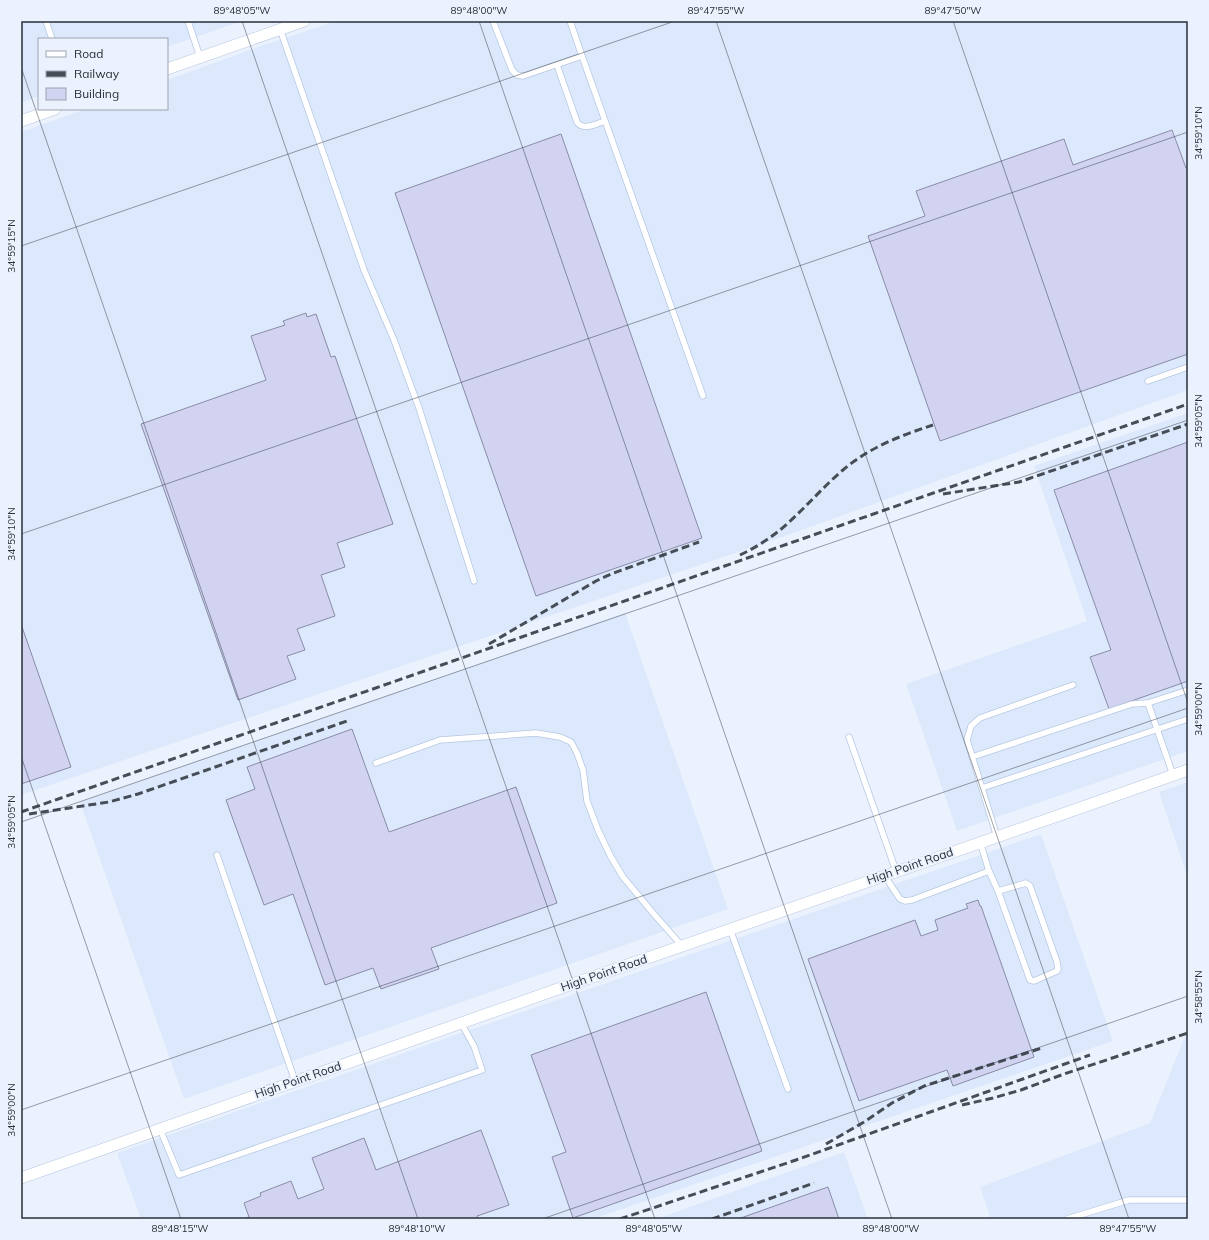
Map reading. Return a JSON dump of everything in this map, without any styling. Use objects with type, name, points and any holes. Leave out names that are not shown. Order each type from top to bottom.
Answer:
[{"type":"street","points":[[168,69],[304,21]]},
{"type":"street","points":[[21,121],[52,110]]},
{"type":"street","name":"High Point Road","points":[[21,1178],[884,875],[1188,770]]},
{"type":"lane","points":[[46,21],[52,38]]},
{"type":"lane","points":[[188,21],[200,57]]},
{"type":"lane","points":[[493,21],[512,70],[517,75],[523,76],[582,56]]},
{"type":"lane","points":[[570,21],[703,396]]},
{"type":"lane","points":[[280,29],[364,270],[394,340],[419,408],[474,581]]},
{"type":"lane","points":[[557,65],[579,125],[590,126],[605,121]]},
{"type":"lane","points":[[1148,381],[1188,367]]},
{"type":"lane","points":[[997,837],[967,740],[971,726],[980,718],[1073,685]]},
{"type":"lane","points":[[972,757],[1132,704],[1148,703],[1188,690]]},
{"type":"lane","points":[[1148,703],[1173,775]]},
{"type":"lane","points":[[982,788],[1188,719]]},
{"type":"lane","points":[[376,763],[446,739],[536,733],[560,737],[571,742],[583,770],[587,801],[598,830],[611,857],[623,877],[682,946]]},
{"type":"lane","points":[[849,737],[896,871]]},
{"type":"lane","points":[[980,842],[989,872],[998,891],[1030,980],[1034,981],[1056,971],[1058,969],[1057,962],[1030,886],[1026,883],[998,891]]},
{"type":"lane","points":[[217,856],[295,1081]]},
{"type":"lane","points":[[884,875],[900,899],[905,901],[912,900],[989,872]]},
{"type":"lane","points":[[730,929],[788,1089]]},
{"type":"lane","points":[[160,1129],[179,1175],[482,1070],[474,1046],[461,1023]]},
{"type":"lane","points":[[1067,1219],[1129,1200],[1188,1200]]},
{"type":"shaded area","points":[[21,21],[242,21],[168,47],[168,38],[38,38],[38,96],[21,103]]},
{"type":"shaded area","points":[[336,21],[1188,21],[1188,390],[788,535],[21,795],[21,132],[83,110],[168,110],[168,80]]},
{"type":"shaded area","points":[[1188,413],[1188,751],[957,831],[906,684],[1087,621],[1034,466]]},
{"type":"shaded area","points":[[625,613],[728,909],[184,1099],[80,802]]},
{"type":"shaded area","points":[[1188,782],[1188,878],[1159,792]]},
{"type":"shaded area","points":[[1041,834],[1113,1041],[593,1219],[141,1219],[117,1153]]},
{"type":"shaded area","points":[[1188,1029],[1188,1219],[991,1219],[980,1187],[1150,1123]]},
{"type":"shaded area","points":[[844,1152],[868,1219],[656,1219]]},
{"type":"building","points":[[1172,130],[1186,168],[1188,167],[1188,354],[940,441],[868,236],[925,216],[916,191],[1064,139],[1073,165]]},
{"type":"building","points":[[561,134],[702,538],[536,596],[395,193]]},
{"type":"building","points":[[306,313],[307,317],[316,314],[331,357],[335,356],[393,524],[337,543],[345,567],[321,575],[335,616],[297,629],[305,650],[287,656],[296,679],[238,700],[141,424],[266,380],[251,336],[285,325],[283,321]]},
{"type":"building","points":[[1188,442],[1188,681],[1109,709],[1090,657],[1111,650],[1054,490]]},
{"type":"building","points":[[21,624],[71,767],[21,784]]},
{"type":"building","points":[[352,729],[389,832],[516,787],[557,903],[431,948],[439,969],[381,989],[373,968],[325,985],[293,894],[264,905],[226,800],[255,789],[247,767]]},
{"type":"building","points":[[978,900],[1034,1057],[953,1086],[947,1070],[859,1101],[808,959],[915,920],[921,936],[938,930],[935,920],[968,908],[966,904]]},
{"type":"building","points":[[706,992],[762,1151],[573,1218],[552,1157],[566,1152],[531,1055]]},
{"type":"building","points":[[481,1130],[509,1205],[477,1216],[478,1219],[244,1219],[249,1217],[244,1203],[261,1196],[260,1193],[291,1181],[298,1199],[324,1189],[312,1158],[364,1138],[376,1170]]},
{"type":"building","points":[[828,1187],[839,1219],[738,1219]]},
{"type":"railway","points":[[21,812],[1188,404]]},
{"type":"railway","points":[[943,494],[1019,482],[1188,424]]},
{"type":"railway","points":[[740,555],[759,545],[777,532],[836,476],[863,455],[897,438],[933,425]]},
{"type":"railway","points":[[489,644],[596,581],[611,574],[699,542]]},
{"type":"railway","points":[[29,814],[109,802],[138,794],[347,721]]},
{"type":"railway","points":[[962,1105],[1021,1090],[1064,1074],[1188,1033]]},
{"type":"railway","points":[[826,1144],[864,1122],[892,1103],[924,1086],[1042,1048]]},
{"type":"railway","points":[[620,1219],[796,1160],[1090,1055]]},
{"type":"railway","points":[[712,1219],[814,1183]]}]
